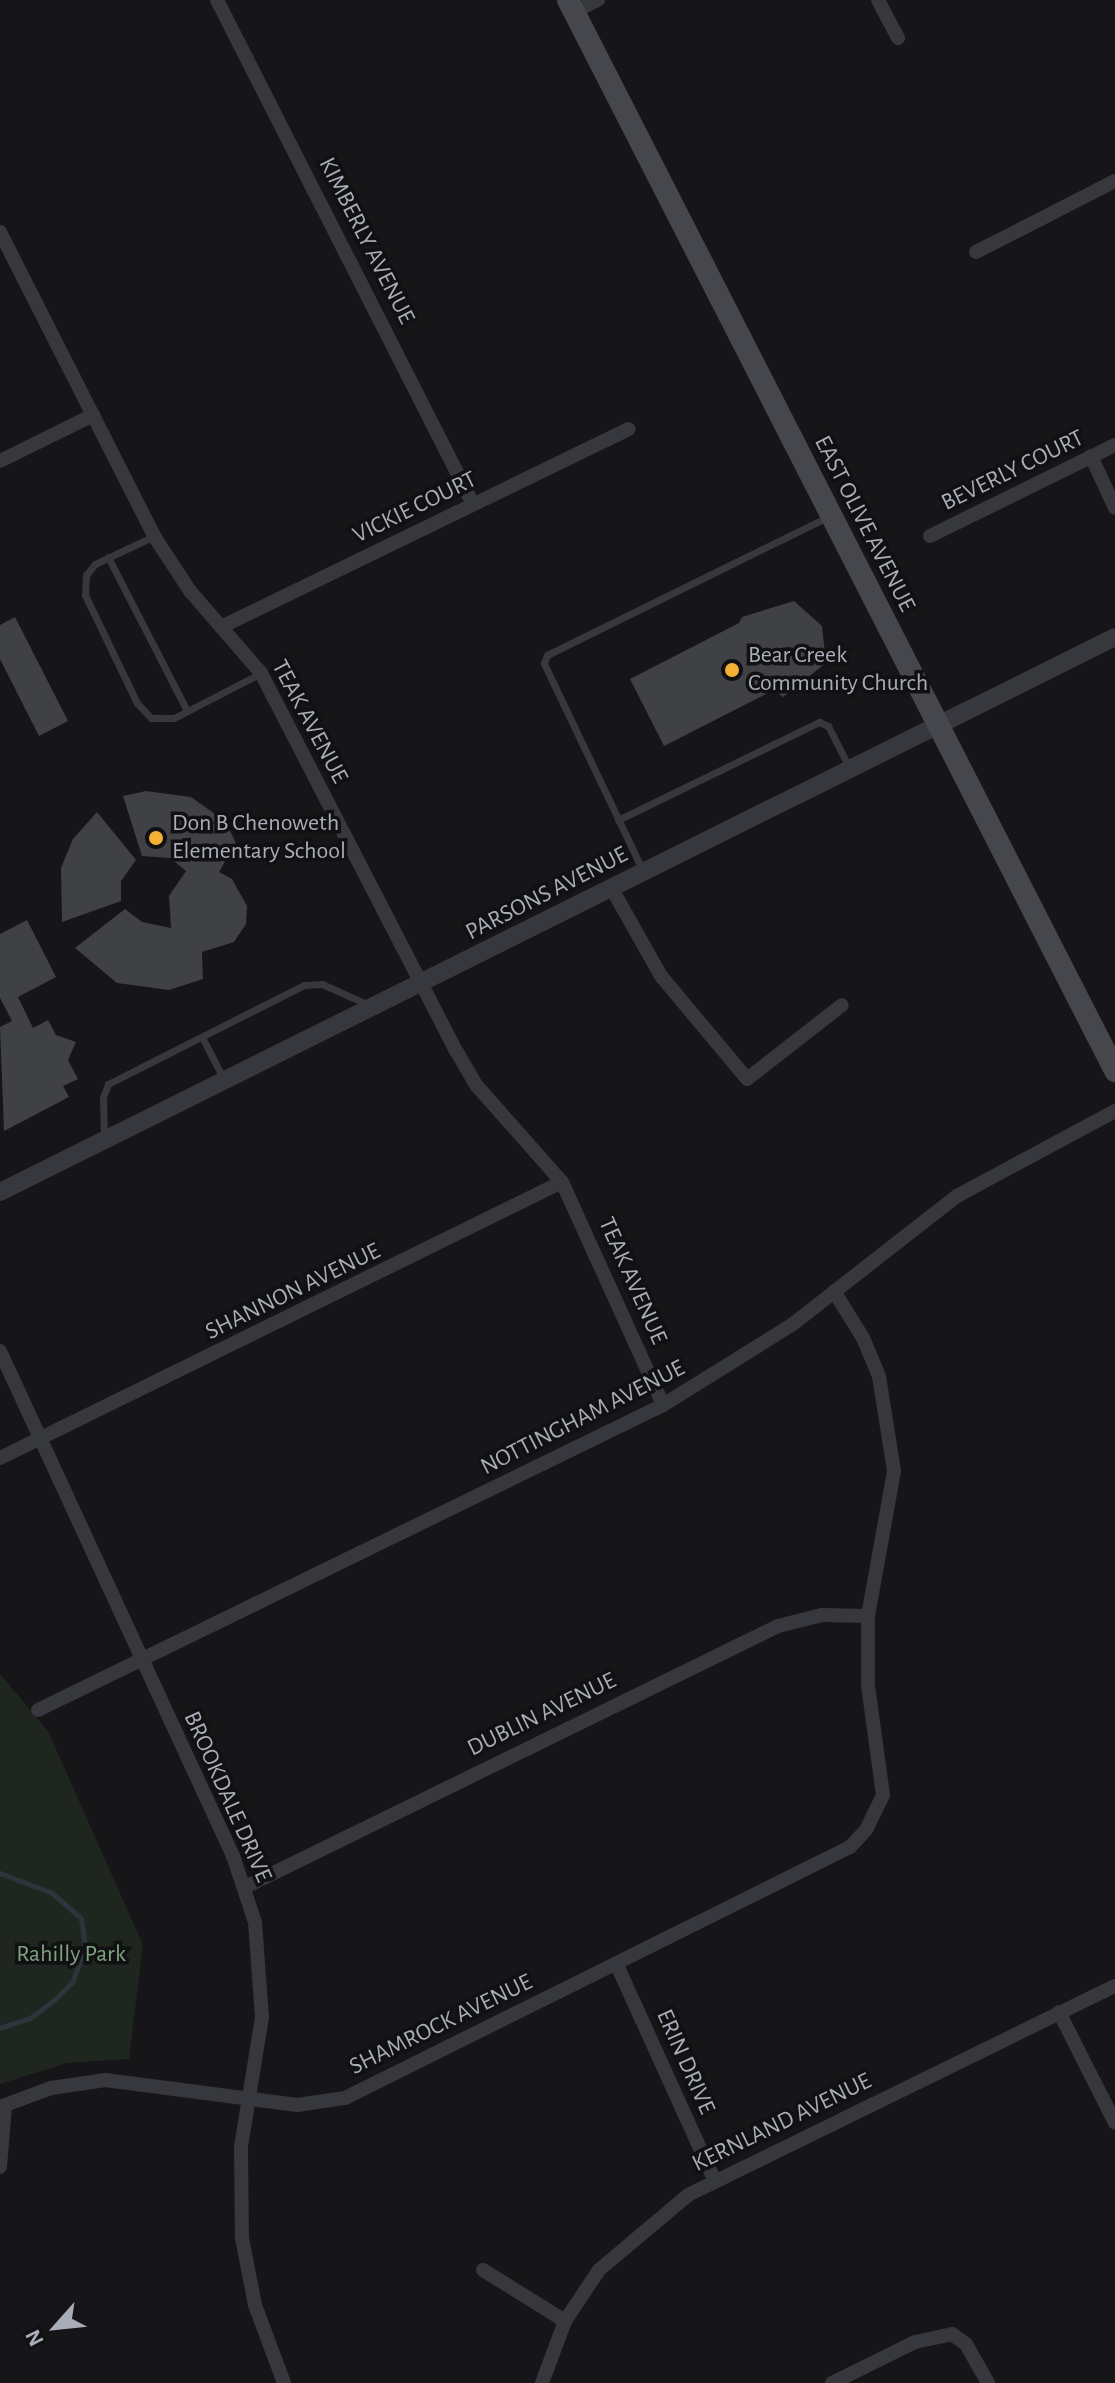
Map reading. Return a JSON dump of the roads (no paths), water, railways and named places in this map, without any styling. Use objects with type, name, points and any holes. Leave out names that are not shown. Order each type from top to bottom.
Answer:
[{"type":"main road","name":"EAST OLIVE AVENUE","points":[[571,6],[1115,1071]]},
{"type":"street","name":"KIMBERLY AVENUE","points":[[217,0],[473,504]]},
{"type":"street","points":[[571,6],[598,0]]},
{"type":"street","points":[[878,0],[898,38]]},
{"type":"street","points":[[976,252],[1115,181]]},
{"type":"street","name":"TEAK AVENUE","points":[[0,232],[154,536],[221,627],[261,673],[421,985],[477,1086],[562,1182],[663,1405]]},
{"type":"street","points":[[0,461],[93,415]]},
{"type":"street","name":"VICKIE COURT","points":[[221,627],[628,429]]},
{"type":"street","name":"BEVERLY COURT","points":[[930,536],[1115,445]]},
{"type":"street","points":[[1091,456],[1115,508]]},
{"type":"street","name":"PARSONS AVENUE","points":[[0,1192],[104,1138],[421,985],[936,723],[1115,637]]},
{"type":"street","points":[[612,889],[661,976],[747,1079],[842,1005]]},
{"type":"street","name":"NOTTINGHAM AVENUE","points":[[38,1710],[663,1405],[741,1360],[957,1196],[1115,1111]]},
{"type":"street","name":"SHANNON AVENUE","points":[[0,1458],[562,1182]]},
{"type":"street","points":[[834,1291],[869,1351],[892,1430],[894,1471],[868,1616]]},
{"type":"street","name":"BROOKDALE DRIVE","points":[[0,1351],[245,1887],[255,1922],[262,2002],[241,2147],[242,2238],[258,2315],[284,2383]]},
{"type":"street","name":"DUBLIN AVENUE","points":[[245,1887],[778,1626],[822,1615],[868,1616]]},
{"type":"street","name":"SHAMROCK AVENUE","points":[[2,2106],[51,2088],[105,2080],[297,2105],[345,2098],[850,1847],[866,1830],[883,1795],[868,1685],[868,1616]]},
{"type":"street","name":"ERIN DRIVE","points":[[616,1963],[714,2179]]},
{"type":"street","name":"KERNLAND AVENUE","points":[[542,2383],[565,2321],[618,2250],[714,2179],[1115,1986]]},
{"type":"street","points":[[1059,2012],[1115,2123]]},
{"type":"street","points":[[0,2167],[2,2106]]},
{"type":"street","points":[[483,2270],[565,2321]]},
{"type":"street","points":[[832,2383],[915,2342],[952,2334],[966,2344],[988,2383]]},
{"type":"lane","points":[[644,873],[544,663],[547,655],[831,516]]},
{"type":"lane","points":[[154,536],[108,557],[86,575],[85,595],[137,703],[151,718],[161,720],[187,711],[261,673]]},
{"type":"lane","points":[[108,557],[187,711]]},
{"type":"lane","points":[[618,820],[819,722],[828,726],[849,767]]},
{"type":"lane","points":[[104,1138],[103,1097],[108,1084],[304,985],[322,984],[375,1007]]},
{"type":"lane","points":[[202,1037],[224,1080]]},
{"type":"waterway","points":[[0,1873],[52,1893],[81,1918],[85,1947],[72,1982],[54,2000],[30,2018],[0,2028]]},
{"type":"place","name":"Bear Creek Community Church","points":[[732,670]]},
{"type":"place","name":"Don B Chenoweth Elementary School","points":[[156,838]]},
{"type":"park label","name":"Rahilly Park","points":[[71,1955]]}]
